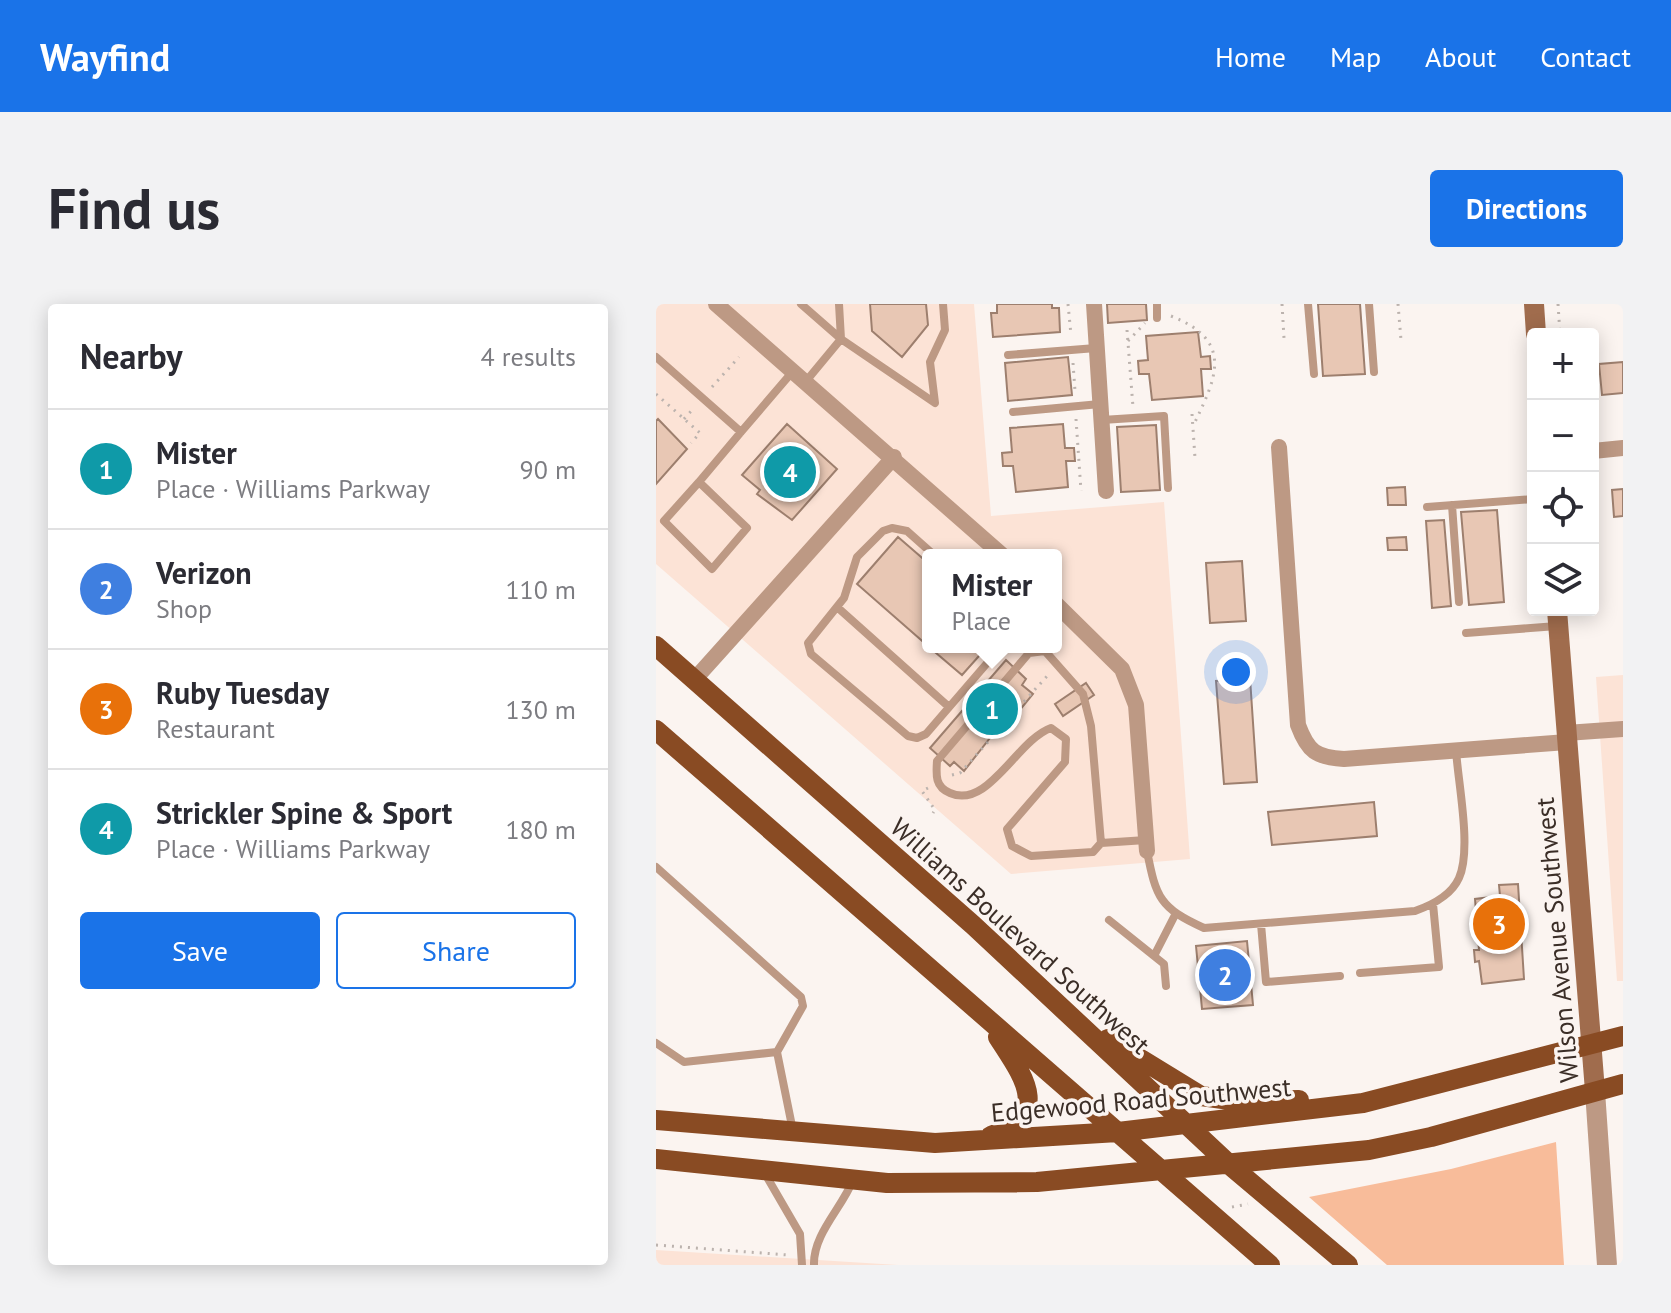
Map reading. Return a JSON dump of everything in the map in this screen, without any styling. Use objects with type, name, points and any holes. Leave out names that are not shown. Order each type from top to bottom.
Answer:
[{"type":"main road","points":[[1534,304],[1536,328]]},
{"type":"main road","name":"Wilson Avenue Southwest","points":[[1557,618],[1595,1091]]},
{"type":"main road","name":"Williams Boulevard Southwest","points":[[656,646],[1068,1013],[1231,1166],[1348,1265]]},
{"type":"main road","points":[[656,730],[1270,1265]]},
{"type":"main road","points":[[1068,1013],[1201,1096],[1237,1101],[1363,1103]]},
{"type":"main road","points":[[977,1141],[1009,1129],[1022,1118],[1029,1100],[1027,1082],[985,1016]]},
{"type":"main road","name":"Edgewood Road Southwest","points":[[656,1120],[876,1141],[977,1141],[1118,1132],[1363,1103],[1623,1036]]},
{"type":"main road","points":[[656,1159],[853,1180],[954,1185],[1231,1166],[1369,1150],[1431,1137],[1623,1084]]},
{"type":"street","points":[[716,304],[801,375],[995,549]]},
{"type":"street","points":[[1094,304],[1106,491]]},
{"type":"street","points":[[1279,447],[1298,725],[1305,745],[1324,758],[1344,759],[1456,750],[1623,729]]},
{"type":"street","points":[[1599,450],[1623,448]]},
{"type":"street","points":[[694,680],[894,457]]},
{"type":"street","points":[[1062,610],[1122,669],[1136,705],[1147,846]]},
{"type":"street","name":"Wilson Avenue Southwest","points":[[1595,1091],[1607,1265]]},
{"type":"lane","points":[[801,304],[841,339],[935,403],[930,362],[945,330],[943,304]]},
{"type":"lane","points":[[839,304],[841,339]]},
{"type":"lane","points":[[1157,304],[1157,318]]},
{"type":"lane","points":[[1308,304],[1314,374]]},
{"type":"lane","points":[[1369,304],[1374,372]]},
{"type":"lane","points":[[699,482],[747,528],[712,569],[664,521],[741,432],[841,339]]},
{"type":"lane","points":[[1008,355],[1097,348]]},
{"type":"lane","points":[[656,357],[741,432]]},
{"type":"lane","points":[[1013,412],[1101,412],[1134,419],[1164,416],[1168,488]]},
{"type":"lane","points":[[1427,507],[1527,499]]},
{"type":"lane","points":[[1452,505],[1459,602]]},
{"type":"lane","points":[[927,549],[907,531],[892,528],[883,531],[857,557],[846,595],[808,643],[811,654],[912,738],[926,734],[996,653]]},
{"type":"lane","points":[[837,607],[949,707]]},
{"type":"lane","points":[[1466,633],[1557,618]]},
{"type":"lane","points":[[1029,653],[937,761],[938,782],[944,790],[958,797],[982,791],[1036,733],[1051,728],[1066,739],[1065,762],[1007,829],[1012,846],[1031,856],[1093,852],[1101,843],[1091,726],[1083,694],[1047,653]]},
{"type":"lane","points":[[1101,843],[1147,846],[1155,889],[1175,915],[1204,928],[1415,911],[1433,904],[1459,879],[1464,855],[1456,750]]},
{"type":"lane","points":[[656,867],[801,997],[803,1006],[777,1052],[793,1132]]},
{"type":"lane","points":[[1360,973],[1439,967],[1433,904]]},
{"type":"lane","points":[[1154,956],[1175,915]]},
{"type":"lane","points":[[1109,920],[1164,964],[1166,986]]},
{"type":"lane","points":[[1261,924],[1266,982],[1340,976]]},
{"type":"lane","points":[[656,1043],[684,1062],[777,1052]]},
{"type":"lane","points":[[764,1171],[800,1234],[802,1265]]},
{"type":"lane","points":[[814,1265],[826,1225],[844,1201],[853,1180]]},
{"type":"path","points":[[1282,304],[1284,338]]},
{"type":"path","points":[[1398,304],[1401,340]]},
{"type":"path","points":[[1558,304],[1560,328]]},
{"type":"path","points":[[1128,341],[1144,324],[1171,316],[1196,326],[1212,345],[1214,382],[1193,426]]},
{"type":"path","points":[[1127,330],[1134,419]]},
{"type":"path","points":[[656,394],[700,433],[691,443]]},
{"type":"path","points":[[1192,414],[1195,458]]},
{"type":"path","points":[[933,813],[935,810],[922,791],[960,773],[1057,664]]},
{"type":"path","points":[[1228,1208],[1253,1203]]},
{"type":"path","points":[[656,1245],[791,1255]]},
{"type":"shaded area","points":[[656,304],[974,304],[991,516],[1164,502],[1190,859],[1011,874],[656,564]]},
{"type":"shaded area","points":[[1623,675],[1623,981],[1617,981],[1596,677]]},
{"type":"shaded area","points":[[1556,1142],[1564,1265],[1387,1265],[1309,1197],[1451,1169]]},
{"type":"shaded area","points":[[656,1250],[898,1265],[656,1265]]},
{"type":"building","points":[[870,304],[926,304],[928,325],[902,357],[872,331]]},
{"type":"building","points":[[997,304],[1052,304],[1052,308],[1059,308],[1060,332],[993,337],[991,313],[997,313]]},
{"type":"building","points":[[1107,304],[1146,304],[1147,320],[1108,323]]},
{"type":"building","points":[[1318,304],[1360,304],[1365,374],[1323,376]]},
{"type":"building","points":[[1198,332],[1201,357],[1210,356],[1211,369],[1201,369],[1203,396],[1152,400],[1149,374],[1139,374],[1138,361],[1148,360],[1146,336]]},
{"type":"building","points":[[1068,357],[1072,395],[1008,401],[1005,363]]},
{"type":"building","points":[[1623,362],[1623,393],[1602,395],[1599,364]]},
{"type":"building","points":[[658,419],[687,449],[656,484],[656,421]]},
{"type":"building","points":[[787,424],[837,469],[792,520],[757,494],[760,490],[742,475]]},
{"type":"building","points":[[1063,424],[1065,448],[1074,448],[1075,461],[1066,461],[1068,487],[1016,492],[1013,466],[1003,466],[1002,453],[1012,452],[1010,428]]},
{"type":"building","points":[[1156,425],[1160,490],[1121,492],[1117,427]]},
{"type":"building","points":[[1405,487],[1406,505],[1388,505],[1387,488]]},
{"type":"building","points":[[1623,489],[1623,516],[1614,517],[1612,490]]},
{"type":"building","points":[[1497,510],[1504,602],[1469,605],[1461,512]]},
{"type":"building","points":[[1444,520],[1451,606],[1432,608],[1426,521]]},
{"type":"building","points":[[898,537],[922,558],[922,641],[857,584]]},
{"type":"building","points":[[1406,537],[1407,550],[1388,550],[1387,538]]},
{"type":"building","points":[[1242,561],[1246,621],[1210,623],[1206,563]]},
{"type":"building","points":[[936,653],[982,653],[962,675]]},
{"type":"building","points":[[1006,660],[1026,679],[1022,685],[1033,694],[1005,728],[1001,724],[964,771],[954,762],[950,766],[930,748]]},
{"type":"building","points":[[1250,678],[1257,782],[1224,784],[1216,681]]},
{"type":"building","points":[[1086,683],[1094,695],[1063,716],[1055,704]]},
{"type":"building","points":[[1374,802],[1377,836],[1272,845],[1268,812]]},
{"type":"building","points":[[1518,884],[1524,979],[1482,984],[1474,950],[1479,950],[1475,899],[1500,896],[1499,885]]},
{"type":"building","points":[[1247,941],[1253,1005],[1202,1009],[1196,946]]},
{"type":"place","name":"Strickler Spine & Sport","points":[[790,472]]},
{"type":"place","name":"Mister","points":[[992,709]]},
{"type":"place","name":"Ruby Tuesday","points":[[1499,924]]},
{"type":"place","name":"Verizon","points":[[1225,975]]}]
